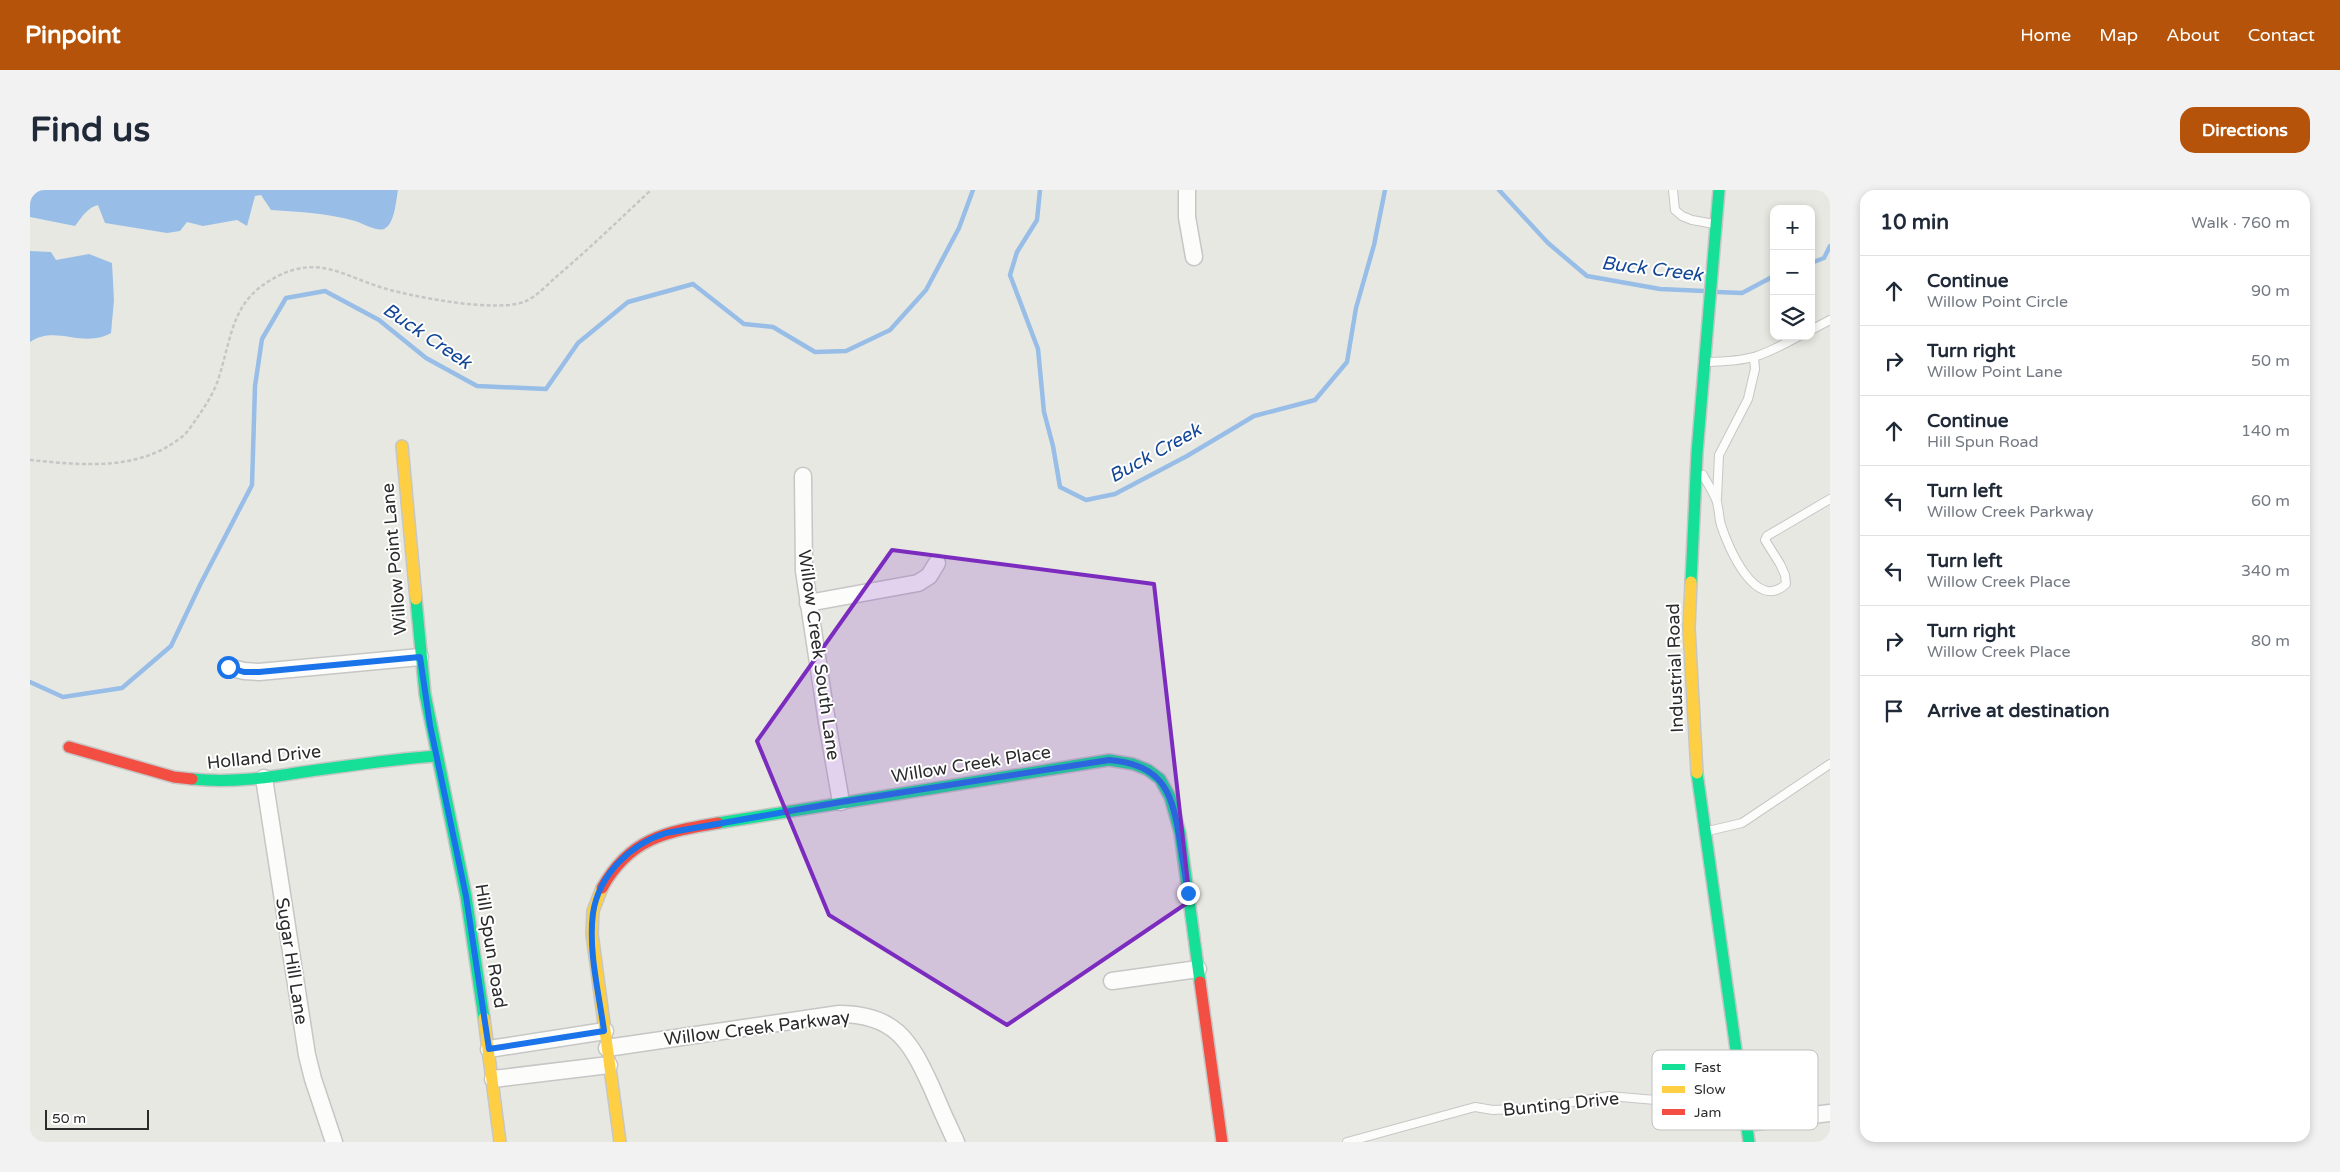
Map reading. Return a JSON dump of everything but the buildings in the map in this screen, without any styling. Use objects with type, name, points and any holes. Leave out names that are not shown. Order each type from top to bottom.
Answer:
[{"type":"street","points":[[1187,190],[1187,217],[1194,257]]},
{"type":"street","name":"Industrial Road","points":[[1719,190],[1696,465],[1689,628],[1694,733],[1736,1050]]},
{"type":"street","name":"Willow Point Lane","points":[[402,446],[420,657],[430,725],[437,756]]},
{"type":"street","name":"Willow Creek South Lane","points":[[803,476],[803,552],[808,603],[841,802]]},
{"type":"street","points":[[808,603],[918,583],[929,576],[936,564]]},
{"type":"street","points":[[228,667],[244,672],[259,672],[420,657]]},
{"type":"street","name":"Holland Drive","points":[[69,747],[174,777],[203,782],[264,778],[402,758],[437,756]]},
{"type":"street","name":"Hill Spun Road","points":[[437,756],[466,896],[489,1049],[500,1142]]},
{"type":"street","name":"Willow Creek Place","points":[[620,1142],[592,946],[593,912],[609,875],[632,849],[652,837],[666,833],[841,802],[1109,760],[1127,762],[1143,767],[1164,784],[1171,796],[1175,812],[1222,1142]]},
{"type":"street","name":"Sugar Hill Lane","points":[[264,778],[307,1055],[312,1079],[334,1142]]},
{"type":"street","points":[[1112,981],[1198,969]]},
{"type":"street","name":"Willow Creek Parkway","points":[[607,1048],[839,1014],[854,1014],[872,1018],[898,1032],[910,1046],[956,1142]]},
{"type":"street","points":[[489,1049],[604,1031]]},
{"type":"street","points":[[493,1078],[609,1065]]},
{"type":"lane","points":[[1673,190],[1675,210],[1682,216],[1716,224]]},
{"type":"lane","points":[[1815,328],[1830,320]]},
{"type":"lane","points":[[1705,362],[1737,362],[1766,355],[1792,340]]},
{"type":"lane","points":[[1754,358],[1755,369],[1748,399],[1719,455],[1717,501],[1721,525],[1737,562],[1752,584],[1767,591],[1780,590],[1786,584],[1786,575],[1765,540],[1767,536],[1830,500]]},
{"type":"lane","points":[[1696,465],[1717,501]]},
{"type":"lane","points":[[1706,831],[1742,823],[1830,764]]},
{"type":"lane","name":"Bunting Drive","points":[[1347,1142],[1475,1107],[1492,1110],[1537,1108],[1609,1096],[1652,1100]]},
{"type":"path","points":[[30,460],[116,464],[131,462],[184,435],[207,404],[219,378],[231,328],[242,308],[257,289],[282,274],[296,269],[317,267],[346,274],[388,290],[462,303],[517,304],[530,299],[575,261],[651,190]]},
{"type":"highlighted area","points":[[892,550],[1154,584],[1190,901],[1007,1025],[829,915],[757,741]]},
{"type":"water","points":[[30,190],[398,190],[391,222],[381,230],[334,216],[271,210],[261,195],[255,196],[247,226],[237,220],[203,226],[187,222],[180,231],[167,233],[105,223],[98,205],[88,210],[75,226],[30,217]]},
{"type":"water","points":[[30,251],[51,252],[56,260],[89,254],[112,263],[114,300],[111,333],[90,339],[50,335],[30,342]]},
{"type":"waterway","name":"Buck Creek","points":[[30,682],[63,697],[122,688],[171,646],[201,583],[252,485],[255,386],[262,339],[286,298],[325,291],[379,320],[426,358],[477,386],[546,389],[578,343],[628,302],[693,284],[744,324],[773,327],[815,352],[846,351],[890,330],[926,290],[959,228],[973,190]]},
{"type":"waterway","name":"Buck Creek","points":[[1040,190],[1037,220],[1017,252],[1010,275],[1038,349],[1044,412],[1053,446],[1060,487],[1086,500],[1115,494],[1187,456],[1254,416],[1315,400],[1347,362],[1356,308],[1374,245],[1385,190]]},
{"type":"waterway","name":"Buck Creek","points":[[1499,190],[1548,243],[1587,276],[1660,289],[1704,291]]},
{"type":"waterway","name":"Buck Creek","points":[[1815,261],[1824,258],[1830,246]]},
{"type":"waterway","name":"Buck Creek","points":[[1717,292],[1742,293],[1770,278]]},
{"type":"traffic: fast","points":[[1691,582],[1697,453],[1719,190]]},
{"type":"traffic: fast","points":[[416,599],[425,694],[466,896],[484,1018]]},
{"type":"traffic: fast","points":[[192,779],[248,779],[437,756]]},
{"type":"traffic: fast","points":[[718,823],[1109,760],[1133,764],[1148,770],[1160,779],[1170,797],[1180,833],[1200,982]]},
{"type":"traffic: fast","points":[[1697,773],[1736,1050]]},
{"type":"traffic: fast","points":[[1747,1130],[1749,1142]]},
{"type":"traffic: slow","points":[[402,446],[416,599]]},
{"type":"traffic: slow","points":[[1691,582],[1689,628],[1697,773]]},
{"type":"traffic: slow","points":[[602,888],[593,911],[592,934],[620,1142]]},
{"type":"traffic: slow","points":[[484,1018],[500,1142]]},
{"type":"traffic: jam","points":[[69,747],[174,777],[192,779]]},
{"type":"traffic: jam","points":[[602,888],[624,858],[651,840],[665,834],[718,823]]},
{"type":"traffic: jam","points":[[1200,982],[1222,1142]]},
{"type":"route","points":[[228,667],[244,672],[259,672],[420,657],[430,725],[466,896],[489,1049],[604,1031],[592,946],[593,912],[601,890],[617,864],[632,849],[652,837],[666,833],[841,802],[1109,760],[1127,762],[1143,767],[1152,773],[1164,784],[1171,796],[1188,893]]}]
